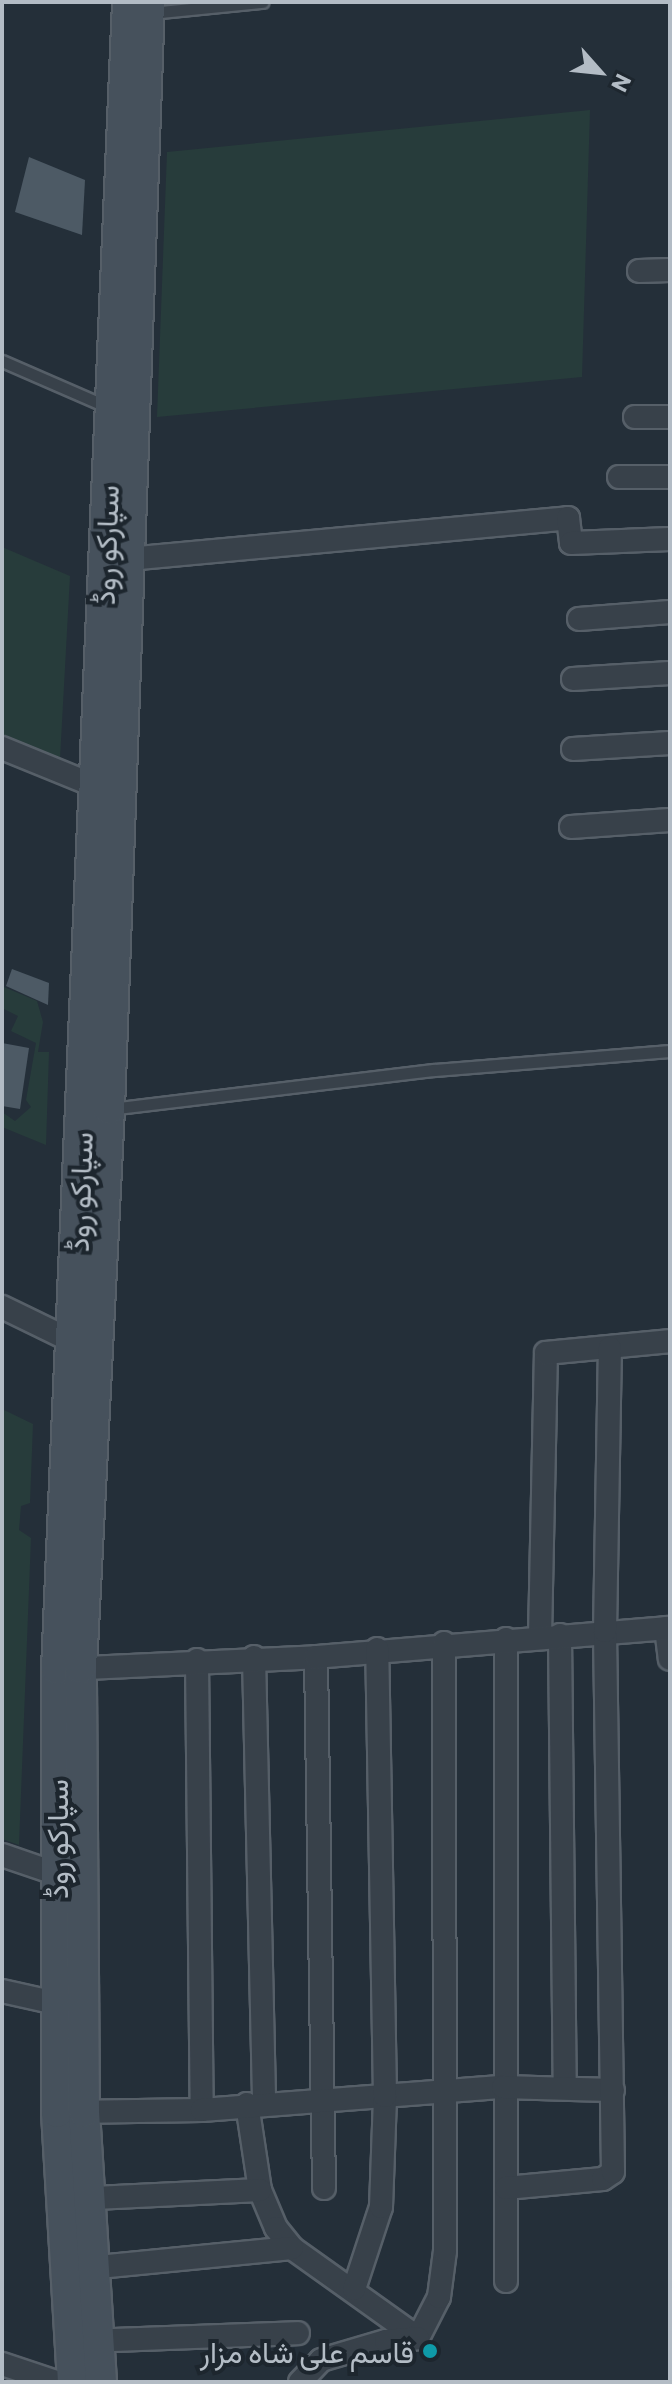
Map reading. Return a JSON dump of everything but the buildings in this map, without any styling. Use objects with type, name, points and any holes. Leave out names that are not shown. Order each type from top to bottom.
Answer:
[{"type":"street","name":"سپارکو روڈ","points":[[101,2382],[85,2341],[71,2112],[69,1669],[74,1342],[95,1111],[95,786],[111,408],[142,6]]},
{"type":"street","name":"سپارکو روڈ","points":[[71,2112],[56,2003],[55,1873],[69,1669],[95,1111],[128,559],[142,6]]},
{"type":"street","points":[[639,271],[670,270]]},
{"type":"street","points":[[635,417],[670,417]]},
{"type":"street","points":[[619,477],[670,477]]},
{"type":"street","points":[[128,559],[568,518],[571,543],[670,539]]},
{"type":"street","points":[[579,619],[670,612]]},
{"type":"street","points":[[573,679],[670,673]]},
{"type":"street","points":[[573,749],[670,743]]},
{"type":"street","points":[[2,748],[95,786]]},
{"type":"street","points":[[571,827],[670,820]]},
{"type":"street","points":[[2,1307],[74,1342]]},
{"type":"street","points":[[565,2088],[543,1359],[551,1349],[610,1348],[670,1341]]},
{"type":"street","points":[[506,2188],[609,2178],[613,2090],[605,1631],[610,1348]]},
{"type":"street","points":[[69,1669],[254,1657],[316,1657],[444,1643],[668,1628],[670,1659]]},
{"type":"street","points":[[506,1639],[503,2087],[506,2281]]},
{"type":"street","points":[[418,2338],[439,2297],[445,2251],[444,1643]]},
{"type":"street","points":[[354,2289],[381,2207],[385,2096],[377,1649]]},
{"type":"street","points":[[254,1657],[255,2103],[260,2190],[276,2228],[292,2248],[354,2289],[418,2338]]},
{"type":"street","points":[[316,1657],[324,2188]]},
{"type":"street","points":[[197,1660],[202,2110]]},
{"type":"street","points":[[2,1855],[55,1873]]},
{"type":"street","points":[[2,1991],[56,2003]]},
{"type":"street","points":[[71,2112],[202,2110],[255,2103],[321,2102],[503,2087],[613,2090]]},
{"type":"street","points":[[76,2199],[260,2190]]},
{"type":"street","points":[[80,2269],[292,2248]]},
{"type":"street","points":[[85,2341],[298,2333]]},
{"type":"street","points":[[300,2382],[321,2360],[386,2341],[418,2338]]},
{"type":"street","name":"سپارکو روڈ","points":[[73,2382],[85,2341]]},
{"type":"street","points":[[2,2364],[56,2382]]},
{"type":"lane","points":[[142,6],[262,2]]},
{"type":"lane","points":[[2,361],[111,408]]},
{"type":"lane","points":[[95,1111],[434,1070],[670,1051]]},
{"type":"green space","points":[[590,110],[582,377],[157,417],[167,152]]},
{"type":"green space","points":[[2,547],[70,576],[60,759],[2,736]]},
{"type":"green space","points":[[4,987],[37,1001],[43,1022],[38,1052],[49,1052],[46,1145],[2,1127],[2,1112],[15,1121],[31,1107],[26,1100],[36,1043],[11,1031],[18,1016],[2,1008]]},
{"type":"green space","points":[[2,1409],[33,1424],[30,1503],[21,1506],[19,1530],[31,1538],[19,1845],[2,1839]]},
{"type":"place","name":"قاسم علی شاہ مزار","points":[[430,2351]]}]
